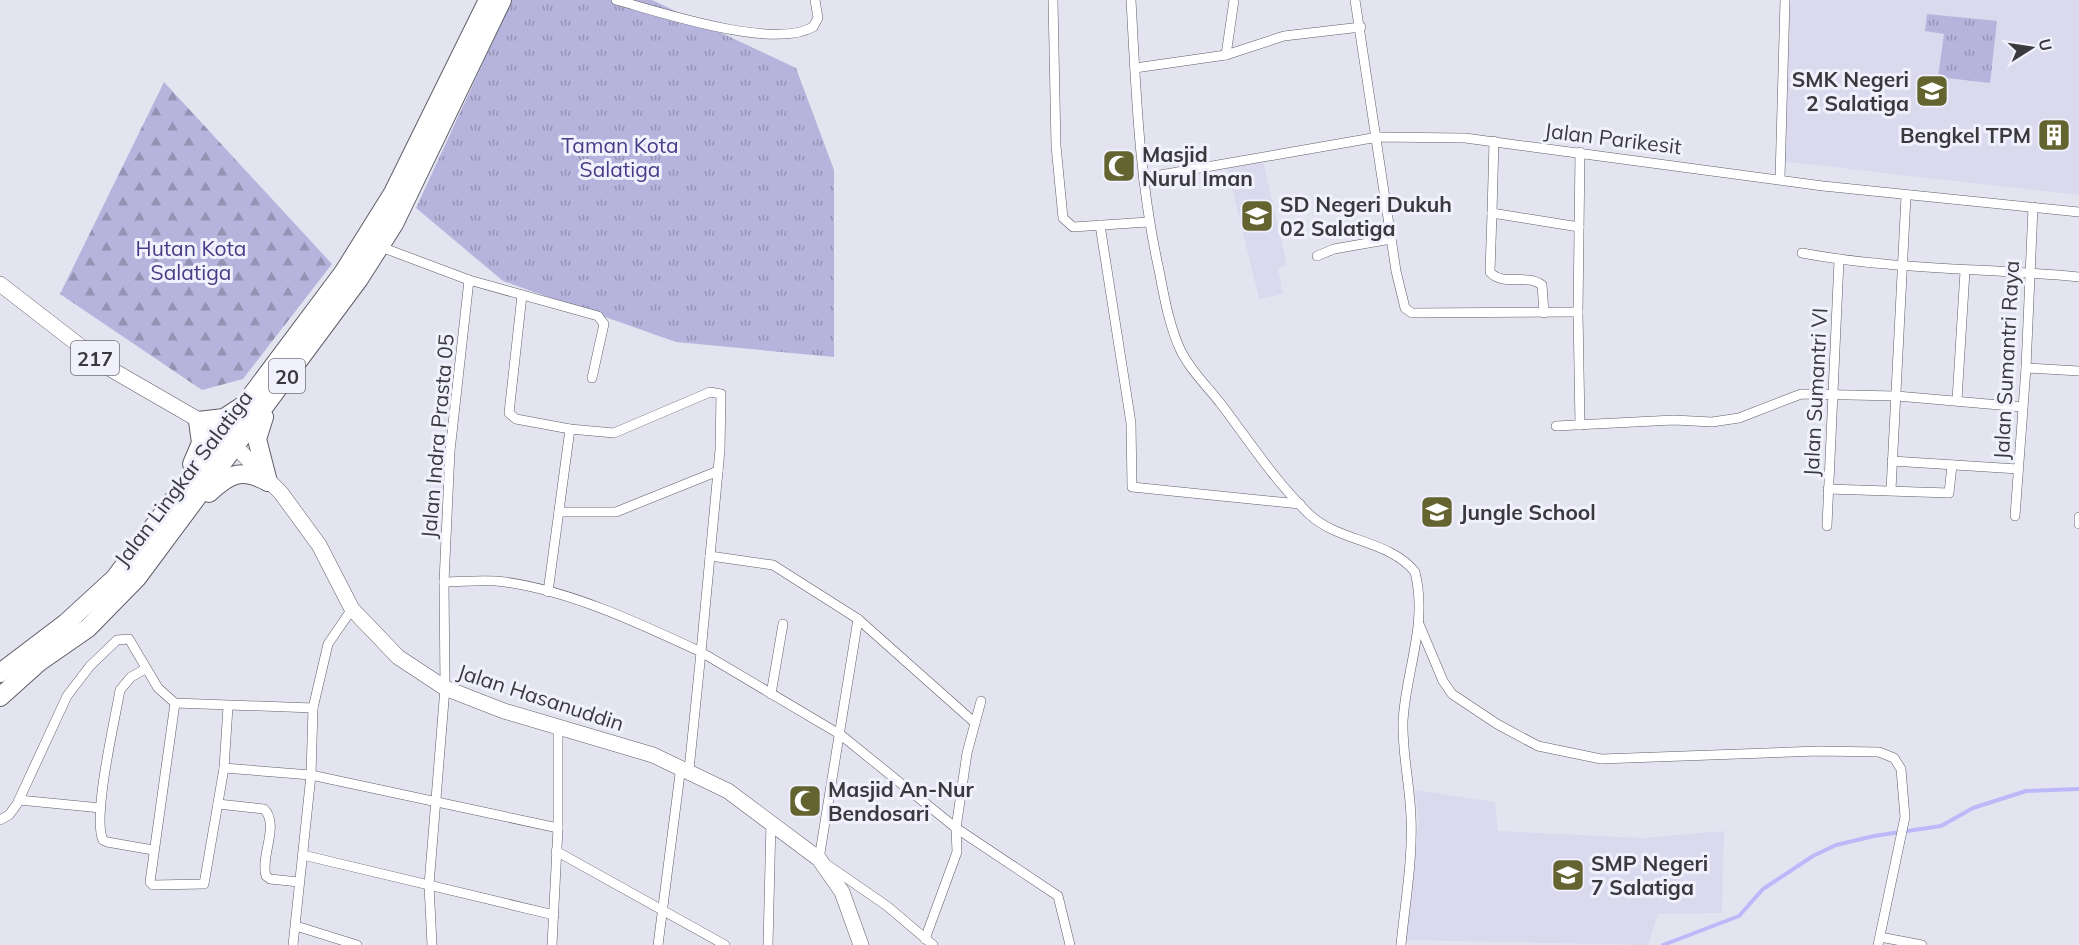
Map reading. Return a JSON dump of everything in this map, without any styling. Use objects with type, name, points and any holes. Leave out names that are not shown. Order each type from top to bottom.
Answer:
[{"type":"highway","name":"Jalan Lingkar Salatiga","points":[[0,697],[39,662],[88,628],[122,595],[187,513],[257,388],[343,273],[393,194],[488,0]]},
{"type":"highway","name":"Jalan Lingkar Salatiga","points":[[0,673],[66,623],[100,593],[167,511],[276,391],[381,247],[502,0]]},
{"type":"highway","points":[[167,511],[200,449],[202,438],[198,421],[230,415],[257,388]]},
{"type":"highway","points":[[268,482],[257,439],[260,424],[276,391]]},
{"type":"highway","points":[[187,513],[221,482],[233,476],[249,474],[268,482]]},
{"type":"main road","name":"Jalan Hasanuddin","points":[[0,284],[107,368],[229,441],[281,493],[319,545],[352,609],[398,657],[445,688],[685,768],[728,791],[819,859],[842,891],[861,945]]},
{"type":"street","points":[[616,0],[744,32],[773,34],[795,33],[813,27],[818,18],[814,0]]},
{"type":"street","points":[[1053,0],[1056,146],[1063,219],[1072,227],[1148,222]]},
{"type":"street","points":[[1131,0],[1148,222],[1162,287],[1182,351],[1300,504],[1318,521],[1409,564],[1415,572],[1418,585],[1418,622],[1415,653],[1406,686],[1403,722],[1411,830],[1401,945]]},
{"type":"street","points":[[1226,55],[1234,0]]},
{"type":"street","points":[[1355,0],[1378,137],[1396,271],[1405,308],[1412,313],[1578,312]]},
{"type":"street","points":[[1780,178],[1785,0]]},
{"type":"street","points":[[1135,68],[1226,55],[1284,36],[1360,27]]},
{"type":"street","name":"Jalan Parikesit","points":[[1143,177],[1378,137],[1465,138],[1906,195],[2079,212]]},
{"type":"street","points":[[1494,141],[1490,272],[1499,279],[1536,280],[1542,285],[1544,313]]},
{"type":"street","points":[[1580,152],[1578,312],[1580,425]]},
{"type":"street","points":[[1891,490],[1906,195]]},
{"type":"street","name":"Jalan Sumantri Raya","points":[[2015,516],[2026,368],[2032,207]]},
{"type":"street","points":[[1492,213],[1579,227]]},
{"type":"street","points":[[1100,225],[1131,423],[1131,487],[1300,504]]},
{"type":"street","points":[[1317,256],[1334,249],[1391,239]]},
{"type":"street","points":[[381,247],[469,280],[602,319],[604,324],[592,378]]},
{"type":"street","points":[[1802,253],[1839,260],[1901,266],[1965,271],[2030,272],[2079,277]]},
{"type":"street","name":"Jalan Sumantri VI","points":[[1827,526],[1839,260]]},
{"type":"street","points":[[1958,400],[1965,271]]},
{"type":"street","name":"Jalan Indra Prasta 05","points":[[432,945],[429,885],[445,688],[444,582],[450,451],[469,280]]},
{"type":"street","points":[[522,295],[510,413],[516,419],[570,429],[614,433],[710,392],[721,394],[718,471],[701,652],[685,768],[661,909],[658,945]]},
{"type":"street","points":[[2026,368],[2079,371]]},
{"type":"street","points":[[1556,426],[1674,420],[1712,422],[1739,418],[1801,394],[1897,396],[2022,406]]},
{"type":"street","points":[[548,592],[570,429]]},
{"type":"street","points":[[1892,460],[2018,469]]},
{"type":"street","points":[[1828,489],[1950,493],[1952,465]]},
{"type":"street","points":[[559,512],[616,512],[718,471]]},
{"type":"street","points":[[2079,517],[2079,524]]},
{"type":"street","points":[[710,556],[773,565],[858,619],[975,723]]},
{"type":"street","points":[[444,582],[503,581],[548,592],[641,624],[701,652],[840,735],[956,828],[1058,896],[1070,945]]},
{"type":"street","points":[[293,945],[311,775],[313,708],[328,644],[352,609]]},
{"type":"street","points":[[858,619],[819,859],[887,906],[933,945]]},
{"type":"street","points":[[1418,622],[1443,681],[1452,694],[1497,724],[1538,746],[1602,759],[1818,751],[1879,752],[1894,758],[1901,769],[1905,817],[1879,941],[1922,945]]},
{"type":"street","points":[[771,694],[783,624]]},
{"type":"street","points":[[0,820],[14,810],[19,801],[60,710],[90,666],[117,640],[126,638],[140,653],[145,669],[164,696],[175,703],[228,707],[313,708]]},
{"type":"street","points":[[145,669],[131,677],[120,690],[101,808],[103,840],[153,850]]},
{"type":"street","points":[[925,939],[957,852],[956,828],[967,753],[981,701]]},
{"type":"street","points":[[175,703],[150,885],[204,884],[224,768],[228,707]]},
{"type":"street","points":[[552,945],[558,828],[558,727]]},
{"type":"street","points":[[224,768],[311,775],[558,828]]},
{"type":"street","points":[[19,801],[101,808]]},
{"type":"street","points":[[218,804],[264,809],[271,822],[264,864],[266,876],[270,879],[298,882]]},
{"type":"street","points":[[768,945],[771,821]]},
{"type":"street","points":[[556,851],[725,945]]},
{"type":"street","points":[[303,855],[554,915]]},
{"type":"street","points":[[296,926],[357,945]]},
{"type":"shaded area","name":"SMK Negeri 2 Salatiga","points":[[1791,0],[2079,0],[2079,195],[1779,161]]},
{"type":"shaded area","name":"SD Negeri Dukuh 02 Salatiga","points":[[1263,161],[1287,265],[1278,268],[1283,294],[1259,299],[1227,167]]},
{"type":"shaded area","name":"SMP Negeri 7 Salatiga","points":[[1415,790],[1495,802],[1498,831],[1643,838],[1724,831],[1722,913],[1658,914],[1648,945],[1406,940],[1419,820]]},
{"type":"green space","name":"Taman Kota Salatiga","points":[[512,0],[652,0],[796,68],[834,170],[834,357],[676,342],[503,281],[416,208]]},
{"type":"green space","points":[[1927,14],[1997,21],[1990,83],[1938,77],[1944,34],[1925,31]]},
{"type":"green space","name":"Hutan Kota Salatiga","points":[[164,82],[332,264],[243,379],[202,390],[60,294]]},
{"type":"waterway","points":[[1663,945],[1739,916],[1763,889],[1813,856],[1836,845],[1874,836],[1941,826],[1973,808],[2026,791],[2079,789]]},
{"type":"place","name":"SMK Negeri 2 Salatiga","points":[[1932,91]]},
{"type":"place","name":"Bengkel TPM","points":[[2054,135]]},
{"type":"place","name":"Masjid Nurul Iman","points":[[1119,166]]},
{"type":"place","name":"SD Negeri Dukuh 02 Salatiga","points":[[1257,216]]},
{"type":"place","name":"Jungle School","points":[[1437,512]]},
{"type":"place","name":"Masjid An-Nur Bendosari","points":[[805,801]]},
{"type":"place","name":"SMP Negeri 7 Salatiga","points":[[1568,875]]}]
